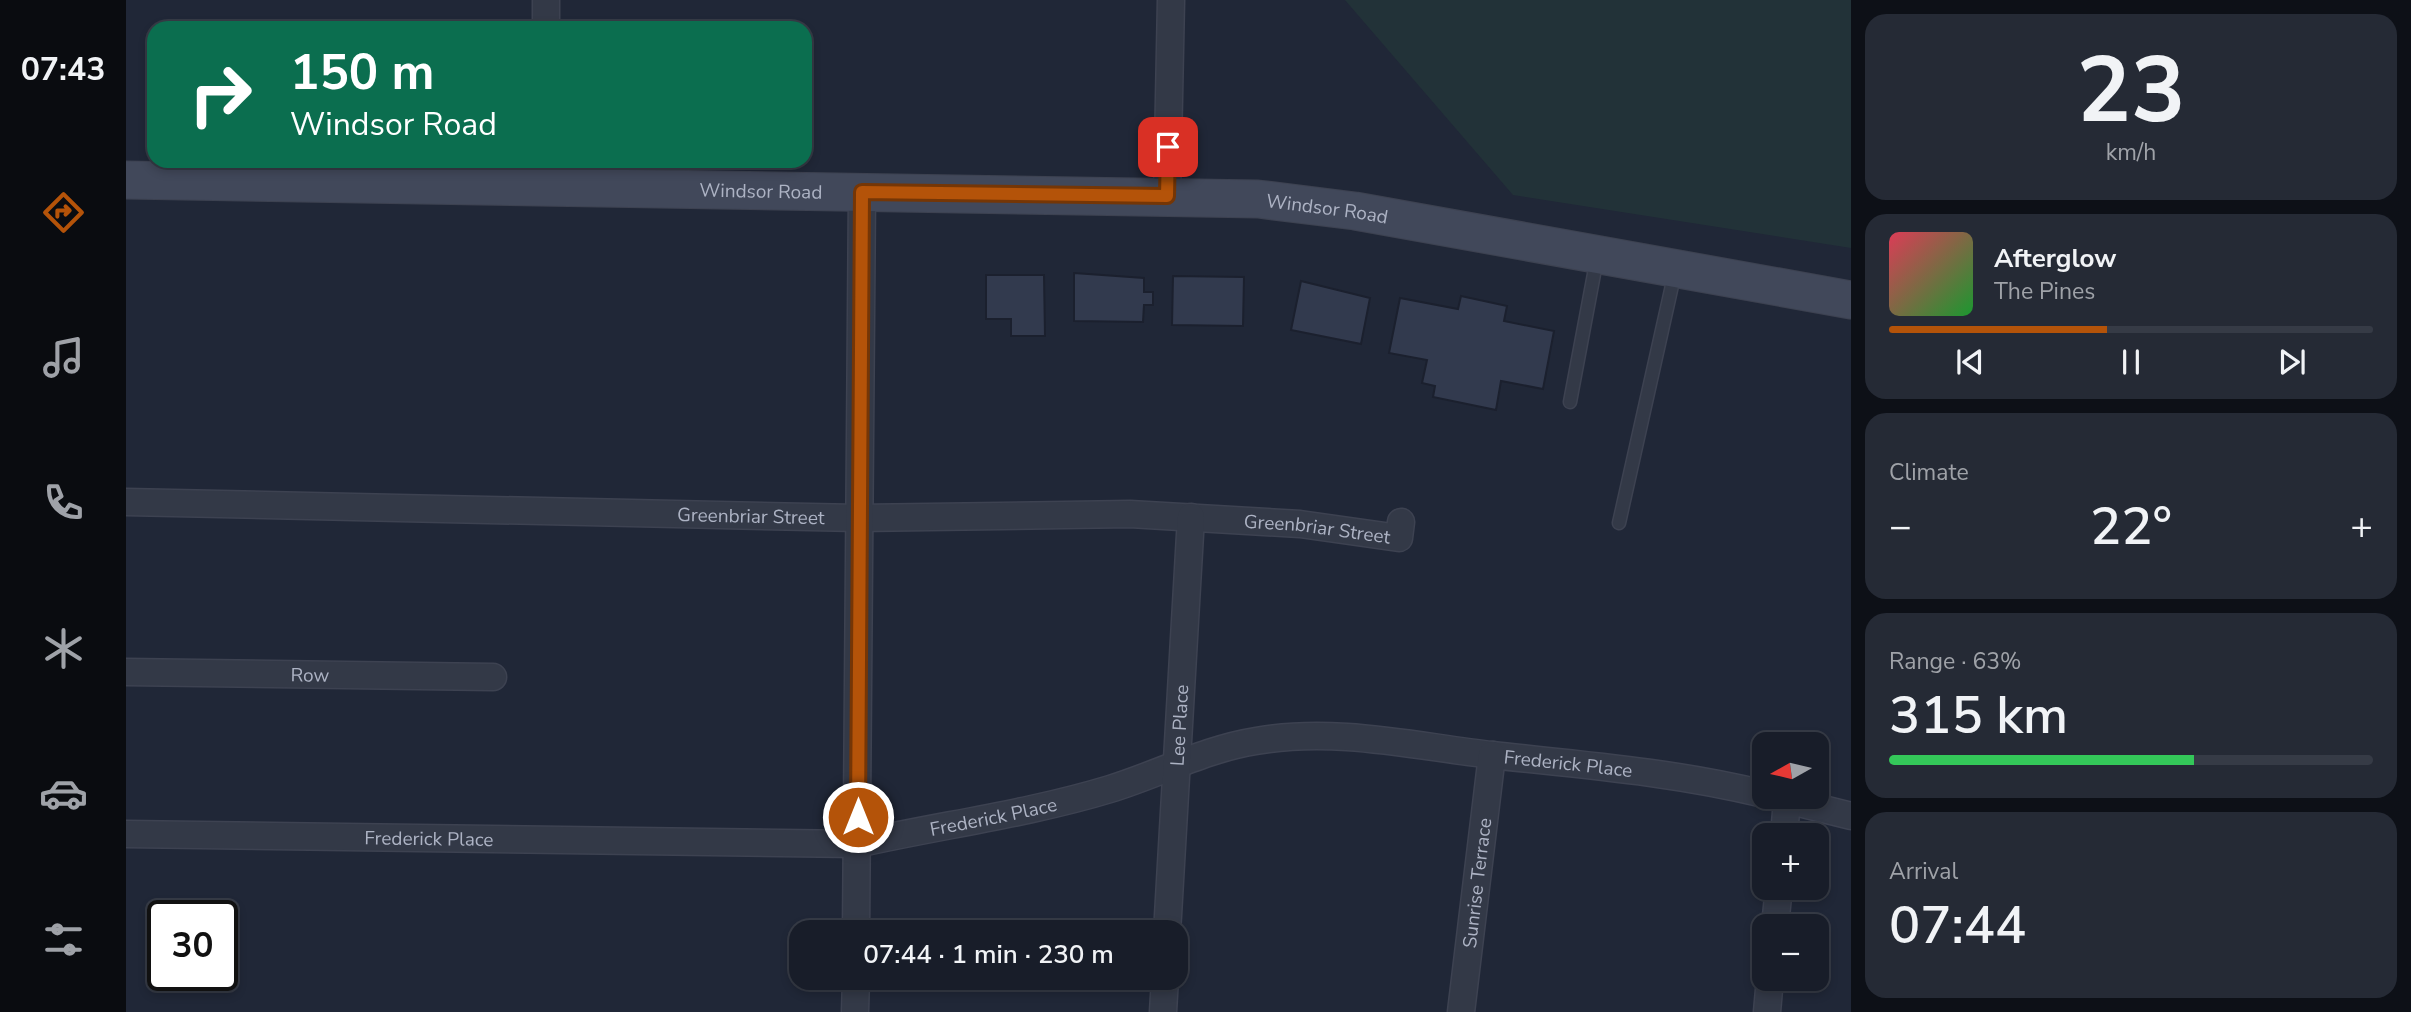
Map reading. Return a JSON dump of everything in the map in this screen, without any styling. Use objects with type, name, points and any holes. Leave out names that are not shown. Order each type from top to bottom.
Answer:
[{"type":"street","points":[[546,0],[546,21]]},
{"type":"street","points":[[1167,196],[1171,0]]},
{"type":"street","name":"Windsor Road","points":[[126,180],[544,175],[862,192],[1258,199],[1355,211],[1851,300]]},
{"type":"street","points":[[856,920],[862,192]]},
{"type":"street","name":"Greenbriar Street","points":[[126,502],[858,518],[1130,514],[1300,524],[1399,538],[1401,522]]},
{"type":"street","name":"Lee Place","points":[[1168,920],[1191,517]]},
{"type":"street","name":"Row","points":[[126,673],[493,677]]},
{"type":"street","name":"Frederick Place","points":[[126,834],[857,844],[1030,810],[1112,788],[1177,763],[1256,741],[1303,735],[1351,736],[1492,755],[1620,767],[1752,793]]},
{"type":"street","name":"Sunrise Terrace","points":[[1461,1012],[1492,755]]},
{"type":"street","name":"Frederick Place","points":[[1820,809],[1851,817]]},
{"type":"street","points":[[855,1012],[856,990]]},
{"type":"street","points":[[1163,1012],[1164,990]]},
{"type":"street","points":[[1767,1012],[1769,991]]},
{"type":"lane","points":[[1570,402],[1598,255]]},
{"type":"lane","points":[[1619,523],[1676,269]]},
{"type":"shaded area","points":[[1345,0],[1851,0],[1851,248],[1513,195]]},
{"type":"building","points":[[1074,273],[1144,278],[1144,292],[1153,292],[1153,305],[1144,305],[1143,322],[1074,321]]},
{"type":"building","points":[[986,275],[1044,275],[1045,336],[1011,336],[1011,319],[986,319]]},
{"type":"building","points":[[1173,276],[1244,277],[1243,326],[1172,325]]},
{"type":"building","points":[[1301,281],[1370,298],[1361,344],[1291,330]]},
{"type":"building","points":[[1461,296],[1507,306],[1504,321],[1554,331],[1543,389],[1501,381],[1496,410],[1433,397],[1435,386],[1422,383],[1427,360],[1389,353],[1400,298],[1458,309]]},
{"type":"route","points":[[858,817],[862,192],[1167,196],[1168,147]]}]
